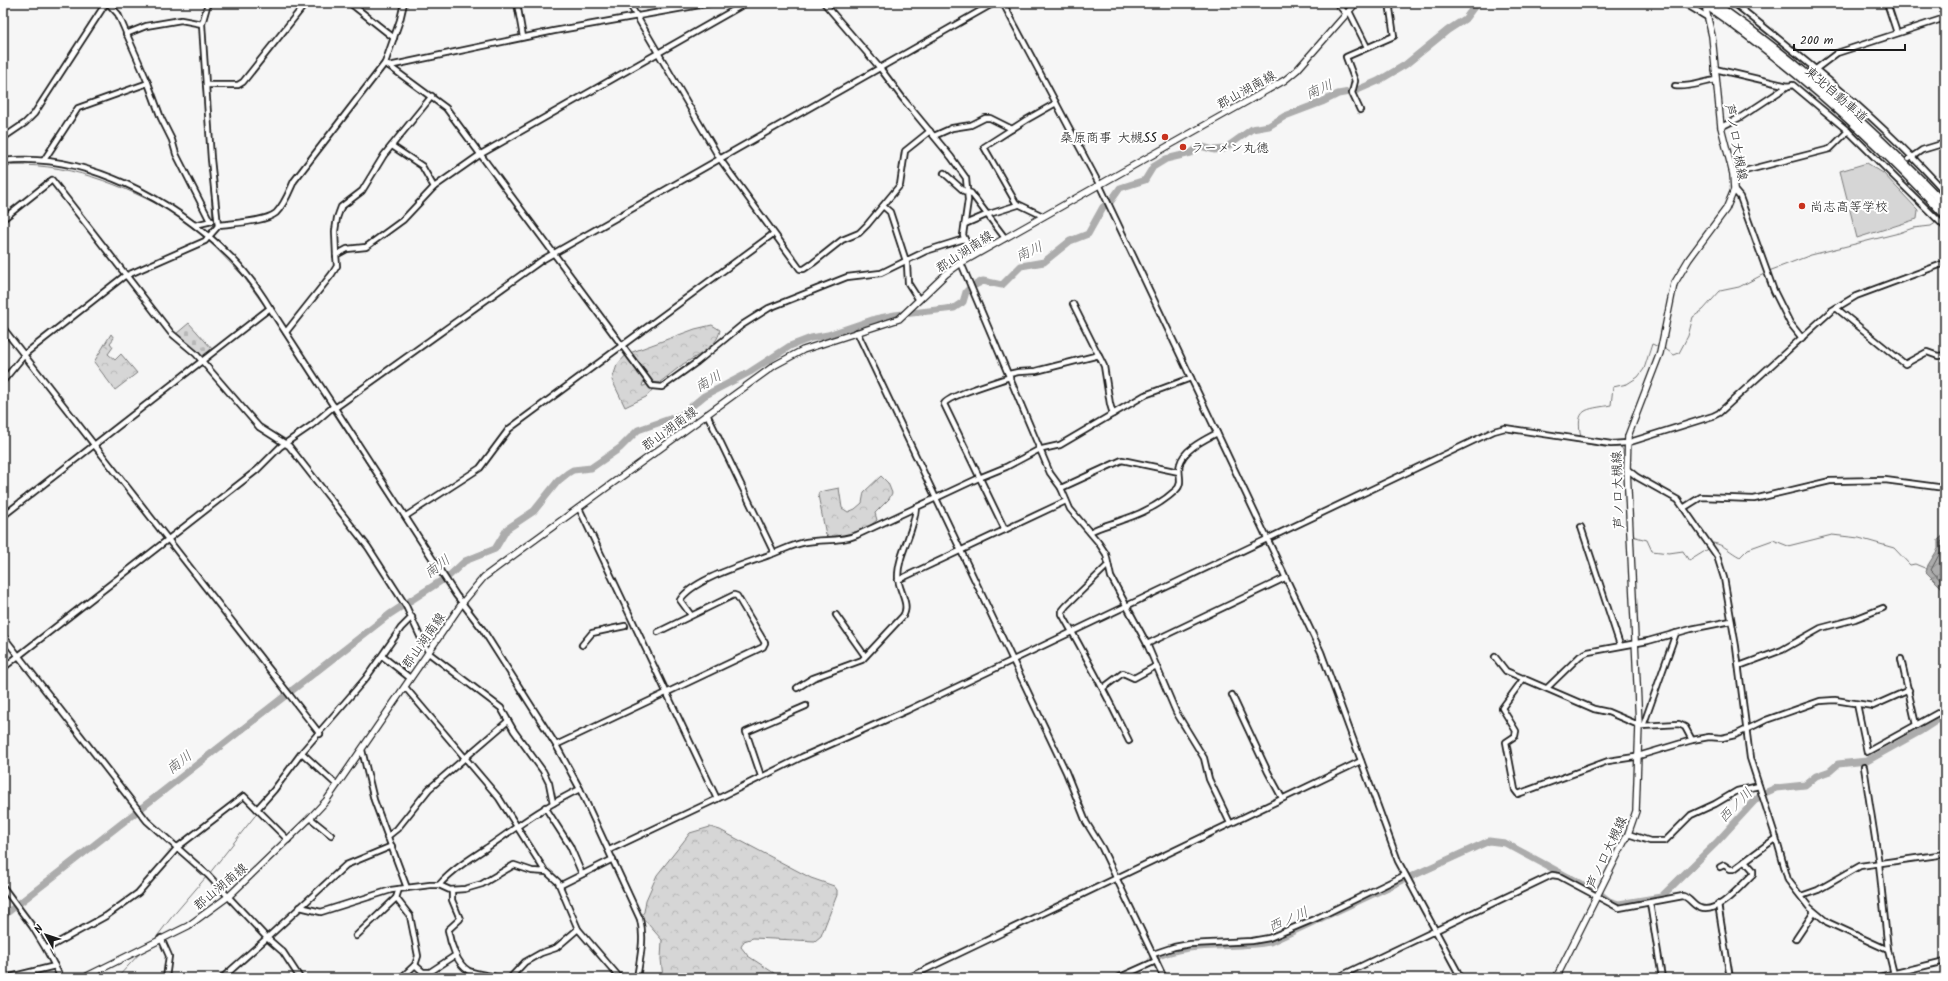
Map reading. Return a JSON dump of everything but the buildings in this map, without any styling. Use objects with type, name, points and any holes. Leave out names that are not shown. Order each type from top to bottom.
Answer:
[{"type":"highway","name":"東北自動車道","points":[[1714,3],[1780,52],[1842,104],[1888,147],[1945,205]]},
{"type":"highway","name":"東北自動車道","points":[[1705,7],[1775,56],[1837,109],[1902,170],[1945,215]]},
{"type":"main road","name":"郡山湖南線","points":[[83,978],[161,938],[188,926],[229,896],[288,840],[310,818],[338,785],[463,602],[484,578],[760,375],[804,350],[898,319],[946,274],[961,263],[1285,80],[1297,70],[1356,3]]},
{"type":"main road","name":"芦ノ口大槻線","points":[[1556,978],[1628,834],[1635,817],[1641,725],[1634,643],[1627,443],[1633,420],[1660,353],[1674,284],[1689,258],[1726,209],[1734,190],[1733,174],[1721,127],[1715,69],[1708,17],[1705,7]]},
{"type":"street","points":[[3,138],[25,123],[34,114],[107,3],[118,14],[148,83],[160,118],[172,140],[176,154],[210,221]]},
{"type":"street","points":[[208,3],[202,24],[216,220],[218,226]]},
{"type":"street","points":[[206,84],[238,85],[243,82],[306,3]]},
{"type":"street","points":[[350,3],[394,38]]},
{"type":"street","points":[[3,381],[24,355],[126,275],[208,239],[218,226],[266,218],[276,213],[284,202],[294,181],[387,65],[404,3]]},
{"type":"street","points":[[517,3],[523,37]]},
{"type":"street","points":[[629,3],[720,159],[773,234],[800,269],[804,269],[842,240],[859,233],[901,182],[905,151],[930,131]]},
{"type":"street","points":[[387,65],[523,37],[711,3]]},
{"type":"street","points":[[336,255],[347,249],[366,247],[403,220],[434,187],[480,154],[746,3]]},
{"type":"street","points":[[824,3],[880,68],[966,178],[968,191],[964,239],[973,256]]},
{"type":"street","points":[[3,668],[256,470],[276,450],[312,425],[334,407],[553,254],[994,3]]},
{"type":"street","points":[[1003,3],[1099,184],[1321,652],[1398,861],[1461,978]]},
{"type":"street","points":[[1337,3],[1348,12],[1367,47]]},
{"type":"street","points":[[1360,110],[1352,93],[1355,81],[1346,57],[1394,36],[1390,9],[1392,3]]},
{"type":"street","points":[[1684,3],[1708,17]]},
{"type":"street","points":[[1734,3],[1814,70],[1911,158],[1945,192]]},
{"type":"street","points":[[1887,3],[1897,33]]},
{"type":"street","points":[[1814,70],[1837,53],[1945,18]]},
{"type":"street","points":[[126,34],[146,26],[181,20],[202,24]]},
{"type":"street","points":[[387,65],[432,96],[446,108],[652,386],[660,388],[698,362],[742,325],[769,308],[847,277],[881,273],[907,262],[926,251],[964,239]]},
{"type":"street","points":[[1715,69],[1788,86],[1795,86],[1848,131],[1945,227]]},
{"type":"street","points":[[1675,86],[1686,88],[1698,83],[1716,80]]},
{"type":"street","points":[[1795,86],[1800,82]]},
{"type":"street","points":[[44,160],[78,108],[148,83]]},
{"type":"street","points":[[1721,127],[1741,117],[1788,86]]},
{"type":"street","points":[[286,332],[335,269],[336,218],[341,208],[362,191],[384,155],[432,96]]},
{"type":"street","points":[[1042,216],[1018,205],[984,148],[986,144],[1056,103]]},
{"type":"street","points":[[934,136],[952,128],[971,125],[985,118],[990,118],[1012,129]]},
{"type":"street","points":[[1733,174],[1830,149],[1848,131]]},
{"type":"street","points":[[1911,158],[1922,150],[1945,143]]},
{"type":"street","points":[[392,146],[422,166],[434,187]]},
{"type":"street","points":[[3,162],[44,160],[76,166],[128,185],[195,225],[208,239],[240,266],[268,309],[286,332],[456,595],[484,630],[556,745],[580,789],[642,925],[642,946],[637,978]]},
{"type":"street","points":[[1890,174],[1895,170]]},
{"type":"street","points":[[944,173],[964,190],[968,191],[988,214],[1005,238]]},
{"type":"street","points":[[3,218],[52,180],[171,333],[202,361],[259,427],[286,443],[368,547],[405,604],[428,652],[449,670],[492,700],[500,708],[543,771],[549,783],[552,803]]},
{"type":"street","points":[[1734,190],[1740,197],[1778,299],[1790,322],[1802,338]]},
{"type":"street","points":[[965,224],[988,214],[1018,205]]},
{"type":"street","points":[[882,206],[890,212],[907,262],[908,283],[919,300]]},
{"type":"street","points":[[195,225],[216,220]]},
{"type":"street","points":[[406,516],[480,468],[509,429],[773,234]]},
{"type":"street","points":[[961,263],[1050,473],[1061,488],[1072,511],[1106,554],[1111,577],[1147,644],[1176,712],[1204,758],[1209,779],[1230,823]]},
{"type":"street","points":[[609,850],[718,799],[761,776],[1013,660],[1499,429],[1526,431],[1608,444],[1627,443],[1709,418],[1719,413],[1836,308],[1856,296],[1945,263]]},
{"type":"street","points":[[1073,304],[1104,366],[1113,414]]},
{"type":"street","points":[[1836,308],[1906,364],[1927,352],[1938,356],[1945,354]]},
{"type":"street","points":[[3,516],[268,309]]},
{"type":"street","points":[[3,328],[320,734]]},
{"type":"street","points":[[857,332],[1066,772],[1086,822],[1116,877],[1164,978]]},
{"type":"street","points":[[1005,530],[944,403],[961,394],[1018,372],[1036,371],[1099,355]]},
{"type":"street","points":[[691,615],[680,600],[689,591],[738,566],[805,542],[847,539],[1041,450],[1060,445],[1156,390],[1175,385],[1190,378]]},
{"type":"street","points":[[707,414],[774,553]]},
{"type":"street","points":[[1090,532],[1131,517],[1155,505],[1177,489],[1180,481],[1180,463],[1187,453],[1198,443],[1217,433]]},
{"type":"street","points":[[1061,488],[1122,460],[1179,472]]},
{"type":"street","points":[[1627,469],[1636,477],[1672,496],[1684,508],[1717,556],[1727,592],[1748,728],[1750,758],[1788,880],[1814,912],[1827,922],[1888,950]]},
{"type":"street","points":[[1684,508],[1701,497],[1754,499],[1830,481],[1885,480],[1945,488]]},
{"type":"street","points":[[898,580],[1066,501]]},
{"type":"street","points":[[796,688],[813,678],[853,664],[865,656],[905,614],[905,603],[898,580],[916,507]]},
{"type":"street","points":[[580,508],[718,799]]},
{"type":"street","points":[[1581,527],[1620,646]]},
{"type":"street","points":[[1108,565],[1062,611],[1129,741]]},
{"type":"street","points":[[1147,644],[1285,578]]},
{"type":"street","points":[[556,745],[763,647],[765,643],[736,596],[730,596],[658,632]]},
{"type":"street","points":[[1739,666],[1782,650],[1820,628],[1855,619],[1883,608]]},
{"type":"street","points":[[836,615],[865,656]]},
{"type":"street","points":[[257,809],[274,790],[302,753],[320,734],[366,678],[401,628],[412,617]]},
{"type":"street","points":[[1547,688],[1584,654],[1731,621]]},
{"type":"street","points":[[582,645],[592,633],[624,626]]},
{"type":"street","points":[[1641,725],[1676,633]]},
{"type":"street","points":[[3,636],[153,828],[229,896],[267,938],[283,952],[300,978]]},
{"type":"street","points":[[382,656],[410,678]]},
{"type":"street","points":[[1495,657],[1506,671],[1588,707],[1608,712],[1641,725],[1679,724],[1685,727],[1692,740]]},
{"type":"street","points":[[1901,659],[1916,725]]},
{"type":"street","points":[[1103,688],[1123,672],[1134,678],[1156,666]]},
{"type":"street","points":[[1524,678],[1502,708],[1516,731],[1515,736],[1506,742],[1516,793],[1584,771],[1608,761],[1639,756],[1692,740],[1709,737],[1722,738],[1766,720],[1820,701],[1835,700],[1857,704],[1876,705],[1909,690]]},
{"type":"street","points":[[405,687],[499,798],[545,871],[561,885],[578,928],[620,978]]},
{"type":"street","points":[[1232,695],[1268,772],[1282,798]]},
{"type":"street","points":[[1857,704],[1867,752],[1945,708]]},
{"type":"street","points":[[761,776],[746,732],[806,706]]},
{"type":"street","points":[[387,837],[397,829],[429,789],[508,721]]},
{"type":"street","points":[[362,750],[374,800],[407,888]]},
{"type":"street","points":[[302,753],[338,785]]},
{"type":"street","points":[[910,977],[1116,877],[1361,761]]},
{"type":"street","points":[[1864,767],[1879,864],[1888,950],[1895,978]]},
{"type":"street","points":[[1628,834],[1650,841],[1666,841],[1690,816],[1737,791],[1759,786]]},
{"type":"street","points":[[439,885],[470,859],[517,826],[552,803],[580,789]]},
{"type":"street","points":[[46,949],[106,916],[138,894],[177,848],[244,796],[288,840]]},
{"type":"street","points":[[545,808],[567,841],[577,860],[582,874]]},
{"type":"street","points":[[310,818],[331,835]]},
{"type":"street","points":[[1720,867],[1724,865],[1730,869],[1734,869],[1776,838]]},
{"type":"street","points":[[222,978],[346,865],[392,846]]},
{"type":"street","points":[[1802,896],[1818,890],[1855,868],[1945,854]]},
{"type":"street","points":[[561,885],[613,859]]},
{"type":"street","points":[[1336,978],[1554,875],[1559,876],[1619,908],[1682,896],[1702,909],[1718,904],[1733,895],[1754,873],[1745,860]]},
{"type":"street","points":[[300,907],[321,912],[399,889],[439,885],[452,890],[482,884],[513,864],[532,871],[545,871]]},
{"type":"street","points":[[1118,978],[1154,958],[1190,944],[1252,942],[1269,938],[1325,914],[1405,876]]},
{"type":"street","points":[[3,887],[19,907],[46,949],[61,978]]},
{"type":"street","points":[[356,936],[396,898],[399,889]]},
{"type":"street","points":[[452,890],[452,900],[460,920],[448,930],[456,954],[463,966],[470,971],[500,978]]},
{"type":"street","points":[[396,898],[411,918],[418,956],[415,965],[401,978]]},
{"type":"street","points":[[1650,903],[1662,978]]},
{"type":"street","points":[[1718,904],[1730,978]]},
{"type":"street","points":[[1796,939],[1814,912]]},
{"type":"street","points":[[510,978],[525,962],[541,953],[556,948],[578,928]]},
{"type":"street","points":[[161,938],[169,956],[166,978]]},
{"type":"street","points":[[415,965],[423,972],[430,972],[456,954]]},
{"type":"street","points":[[1875,978],[1893,972],[1945,961]]},
{"type":"street","points":[[6,978],[56,966]]},
{"type":"green space","points":[[1867,163],[1883,173],[1918,210],[1917,219],[1857,238],[1840,171]]},
{"type":"green space","points":[[189,323],[213,350],[203,358],[176,334]]},
{"type":"green space","points":[[712,325],[720,330],[718,337],[710,347],[682,365],[659,383],[648,381],[643,383],[642,386],[649,383],[653,389],[646,397],[625,407],[612,380],[617,365],[627,354],[695,329]]},
{"type":"green space","points":[[111,334],[114,338],[110,343],[113,347],[108,354],[115,360],[121,354],[137,373],[115,390],[94,362]]},
{"type":"green space","points":[[881,476],[888,483],[892,493],[889,499],[875,513],[877,520],[867,528],[853,535],[832,538],[826,535],[818,495],[819,492],[839,488],[842,508],[848,512],[855,509],[862,503],[864,492]]},
{"type":"green space","points":[[710,827],[720,830],[811,878],[834,886],[837,890],[837,895],[821,936],[815,941],[753,938],[744,941],[741,947],[748,956],[777,975],[778,978],[663,978],[661,959],[662,940],[641,916],[644,912],[646,900],[657,875],[690,833]]},
{"type":"water","points":[[1945,534],[1945,591],[1926,572],[1928,565],[1938,549],[1938,540]]},
{"type":"waterway","points":[[202,17],[205,3]]},
{"type":"waterway","points":[[394,32],[401,3]]},
{"type":"waterway","name":"南川","points":[[3,916],[390,614],[450,575],[465,561],[495,549],[507,529],[534,511],[558,481],[568,473],[573,470],[591,468],[620,448],[638,430],[681,415],[704,396],[750,372],[790,346],[811,338],[828,335],[875,319],[895,315],[954,308],[963,302],[966,292],[971,287],[983,281],[1002,285],[1021,266],[1044,262],[1070,241],[1088,234],[1103,207],[1111,201],[1120,188],[1145,180],[1153,167],[1166,159],[1191,153],[1200,146],[1214,150],[1224,149],[1252,129],[1269,126],[1285,116],[1322,102],[1338,94],[1355,91],[1378,81],[1405,65],[1448,30],[1465,19],[1477,3]]},
{"type":"waterway","points":[[200,28],[213,220]]},
{"type":"waterway","points":[[3,166],[26,165],[48,167],[92,177],[135,193],[175,214]]},
{"type":"waterway","points":[[1769,271],[1811,255],[1899,233],[1913,228],[1931,226],[1937,222]]},
{"type":"waterway","points":[[199,227],[213,223]]},
{"type":"waterway","points":[[190,225],[205,238]]},
{"type":"waterway","points":[[209,241],[243,276],[266,308]]},
{"type":"waterway","points":[[1664,348],[1674,355],[1679,353],[1688,336],[1693,317],[1703,310],[1720,291],[1739,287],[1766,273]]},
{"type":"waterway","points":[[268,311],[330,407]]},
{"type":"waterway","points":[[1581,438],[1581,415],[1588,409],[1611,405],[1613,387],[1627,384],[1638,377],[1644,369],[1652,344],[1659,347]]},
{"type":"waterway","points":[[332,411],[443,580]]},
{"type":"waterway","points":[[1271,540],[1499,432]]},
{"type":"waterway","points":[[1555,438],[1604,447],[1621,447],[1623,450],[1627,534]]},
{"type":"waterway","points":[[1712,545],[1713,543],[1721,545],[1740,557],[1748,549],[1773,540],[1788,546],[1832,535],[1859,538],[1894,548],[1910,565],[1915,564],[1927,569]]},
{"type":"waterway","points":[[1632,536],[1647,540],[1652,551],[1669,553],[1683,551],[1689,561],[1710,548]]},
{"type":"waterway","points":[[1130,607],[1266,543]]},
{"type":"waterway","points":[[1075,633],[1127,609]]},
{"type":"waterway","points":[[1016,662],[1071,635]]},
{"type":"waterway","points":[[933,701],[1013,663]]},
{"type":"waterway","points":[[286,695],[316,733]]},
{"type":"waterway","name":"西ノ川","points":[[1600,894],[1609,901],[1619,904],[1661,897],[1716,843],[1760,795],[1776,788],[1805,785],[1816,776],[1830,771],[1838,764],[1867,761],[1919,732],[1945,715]]},
{"type":"waterway","points":[[305,753],[318,736]]},
{"type":"waterway","points":[[294,767],[303,755]]},
{"type":"waterway","points":[[611,853],[739,790]]},
{"type":"waterway","points":[[260,810],[268,800]]},
{"type":"waterway","points":[[209,874],[258,812]]},
{"type":"waterway","name":"西ノ川","points":[[1410,877],[1489,841],[1505,843],[1596,892]]},
{"type":"waterway","points":[[155,939],[207,876]]},
{"type":"waterway","name":"西ノ川","points":[[1152,959],[1181,949],[1270,942],[1403,880]]},
{"type":"waterway","points":[[117,978],[141,952]]},
{"type":"waterway","points":[[1112,978],[1152,959]]},
{"type":"place","name":"桑原商事 大槻SS","points":[[1165,137]]},
{"type":"place","name":"ラーメン丸徳","points":[[1183,147]]},
{"type":"place","name":"尚志高等学校","points":[[1802,206]]}]
